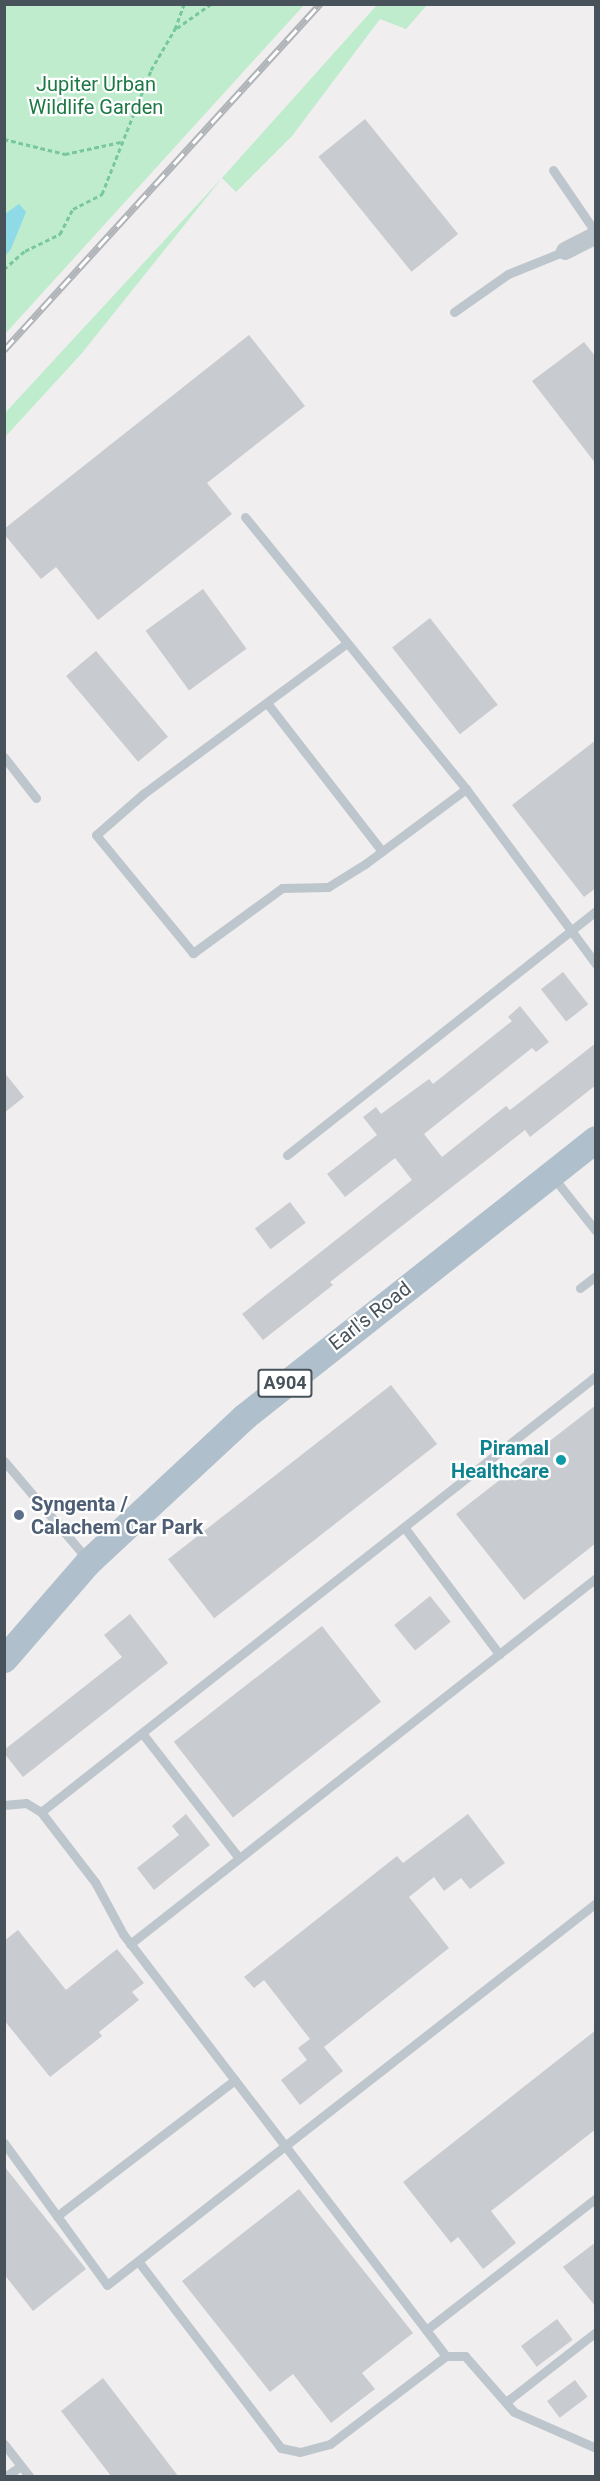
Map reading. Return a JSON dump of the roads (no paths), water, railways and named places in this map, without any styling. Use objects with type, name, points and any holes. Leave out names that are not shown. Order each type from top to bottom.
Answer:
[{"type":"main road","name":"Earl's Road","points":[[4,1659],[89,1561],[245,1416],[596,1139]]},
{"type":"street","points":[[565,251],[596,234]]},
{"type":"lane","points":[[553,170],[596,234]]},
{"type":"lane","points":[[454,312],[508,274],[565,251]]},
{"type":"lane","points":[[245,517],[466,789],[596,964]]},
{"type":"lane","points":[[347,644],[143,794],[96,835],[193,953],[282,888],[328,887],[382,851],[466,789]]},
{"type":"lane","points":[[267,703],[382,851]]},
{"type":"lane","points":[[4,757],[36,798]]},
{"type":"lane","points":[[287,1155],[596,911]]},
{"type":"lane","points":[[552,1175],[596,1231]]},
{"type":"lane","points":[[580,1288],[596,1276]]},
{"type":"lane","points":[[41,1812],[596,1376]]},
{"type":"lane","points":[[4,1461],[89,1561]]},
{"type":"lane","points":[[404,1527],[499,1654]]},
{"type":"lane","points":[[130,1944],[596,1578]]},
{"type":"lane","points":[[142,1733],[239,1858]]},
{"type":"lane","points":[[4,1805],[26,1803],[41,1812],[95,1882],[130,1944],[446,2356]]},
{"type":"lane","points":[[4,2143],[107,2285],[596,1903]]},
{"type":"lane","points":[[57,2216],[235,2080]]},
{"type":"lane","points":[[426,2330],[596,2198]]},
{"type":"lane","points":[[138,2261],[281,2448],[300,2452],[330,2444],[446,2356],[465,2356],[514,2412],[596,2448]]},
{"type":"lane","points":[[506,2402],[596,2332]]},
{"type":"lane","points":[[4,2444],[29,2476]]},
{"type":"lane","points":[[6,2476],[21,2466]]},
{"type":"water","points":[[19,204],[26,212],[11,249],[5,256],[5,214]]},
{"type":"railway","points":[[4,350],[320,4]]},
{"type":"place","name":"Piramal Healthcare","points":[[561,1460]]},
{"type":"place","name":"Syngenta / Calachem Car Park","points":[[19,1515]]},
{"type":"park label","name":"Jupiter Urban Wildlife Garden","points":[[96,96]]}]
